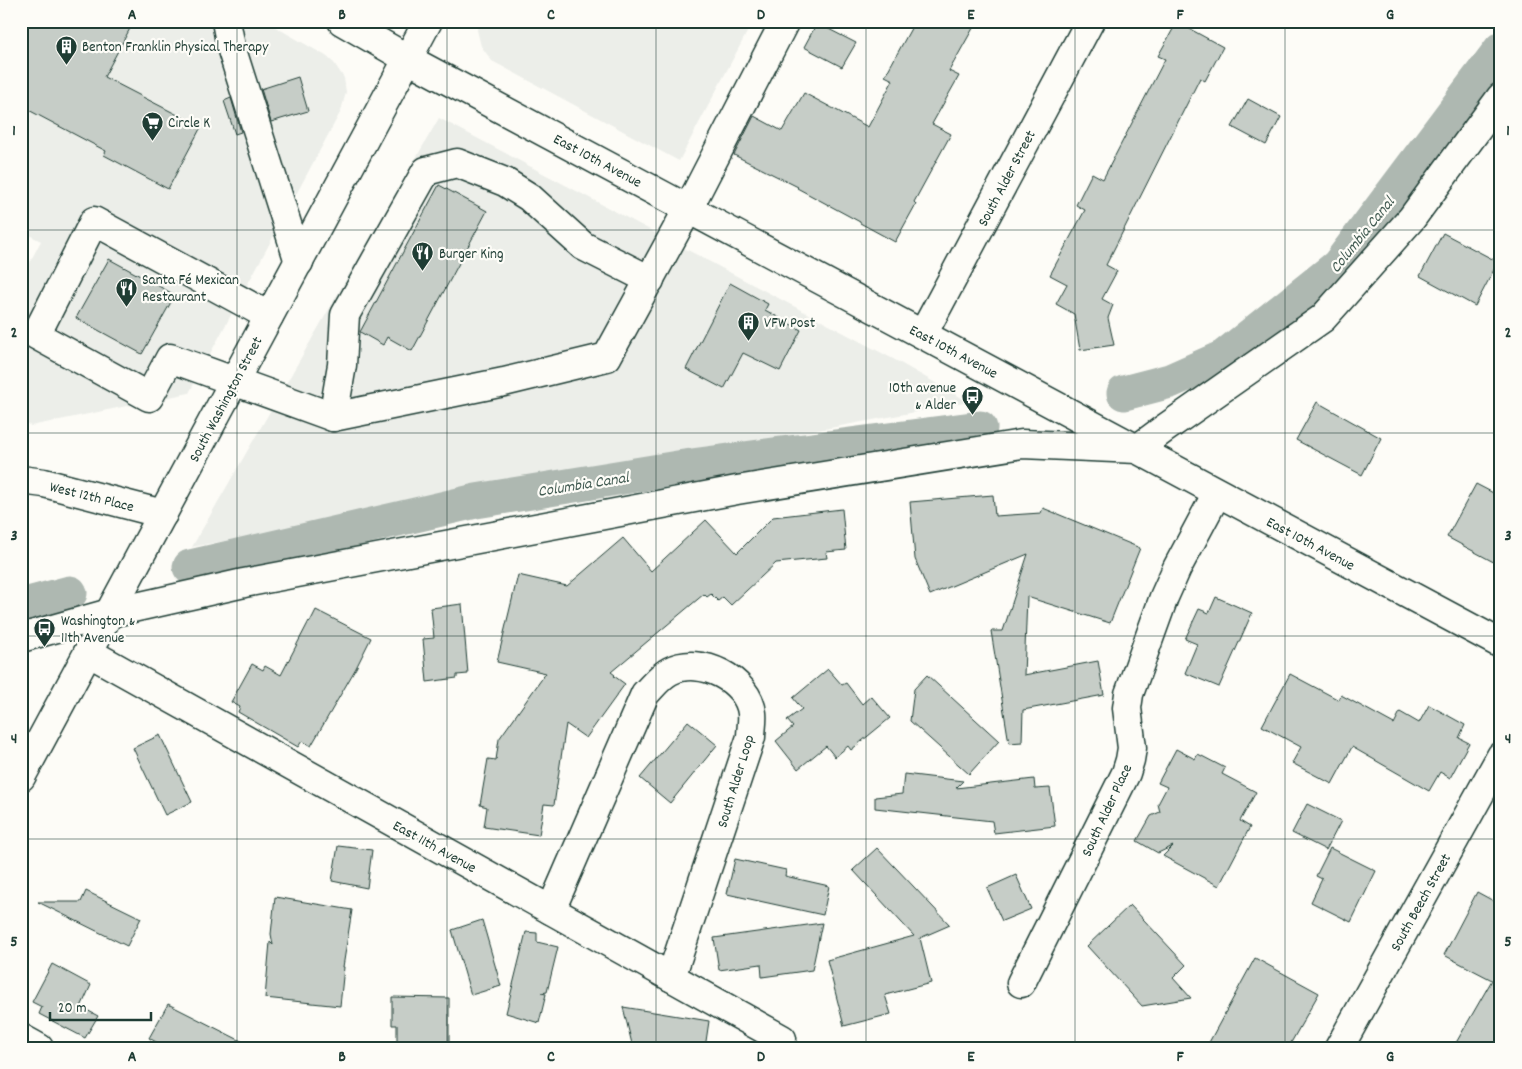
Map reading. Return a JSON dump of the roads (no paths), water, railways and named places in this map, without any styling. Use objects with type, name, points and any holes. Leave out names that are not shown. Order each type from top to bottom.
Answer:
[{"type":"main road","points":[[226,21],[231,47],[299,262]]},
{"type":"main road","name":"East 10th Avenue","points":[[342,21],[408,59],[1501,644]]},
{"type":"main road","name":"South Washington Street","points":[[21,777],[428,21]]},
{"type":"main road","points":[[269,316],[94,222],[36,335],[149,397],[170,358],[333,418],[607,358],[688,209],[785,21]]},
{"type":"main road","name":"South Alder Street","points":[[923,334],[1090,21]]},
{"type":"main road","points":[[21,638],[110,613],[244,583],[737,490],[1022,444],[1137,449],[1323,318],[1412,218],[1501,97]]},
{"type":"main road","points":[[333,418],[342,365],[346,315],[426,171],[457,163],[505,182],[530,197],[583,246],[650,280]]},
{"type":"main road","name":"West 12th Place","points":[[21,480],[44,483],[163,514]]},
{"type":"main road","name":"South Alder Place","points":[[1021,983],[1126,773],[1132,748],[1127,708],[1129,694],[1177,568],[1217,492]]},
{"type":"main road","name":"East 11th Avenue","points":[[88,652],[782,1039]]},
{"type":"main road","name":"South Alder Loop","points":[[551,910],[645,694],[657,680],[671,670],[690,665],[713,670],[735,682],[745,694],[752,713],[751,737],[671,977]]},
{"type":"main road","name":"South Beech Street","points":[[1339,1048],[1501,756]]},
{"type":"main road","points":[[21,1038],[39,1048]]},
{"type":"waterway","name":"Columbia Canal","points":[[1124,393],[1170,381],[1224,357],[1338,266],[1501,49]]},
{"type":"waterway","name":"Columbia Canal","points":[[190,567],[476,501],[684,467],[980,428]]},
{"type":"waterway","name":"Columbia Canal","points":[[21,606],[70,593]]},
{"type":"place","name":"Benton Franklin Physical Therapy","points":[[66,65]]},
{"type":"place","name":"Circle K","points":[[152,141]]},
{"type":"place","name":"Burger King","points":[[423,272]]},
{"type":"place","name":"Santa Fé Mexican Restaurant","points":[[126,307]]},
{"type":"place","name":"VFW Post","points":[[748,341]]},
{"type":"place","name":"10th avenue & Alder","points":[[972,415]]},
{"type":"place","name":"Washington & 11th Avenue","points":[[45,648]]}]
